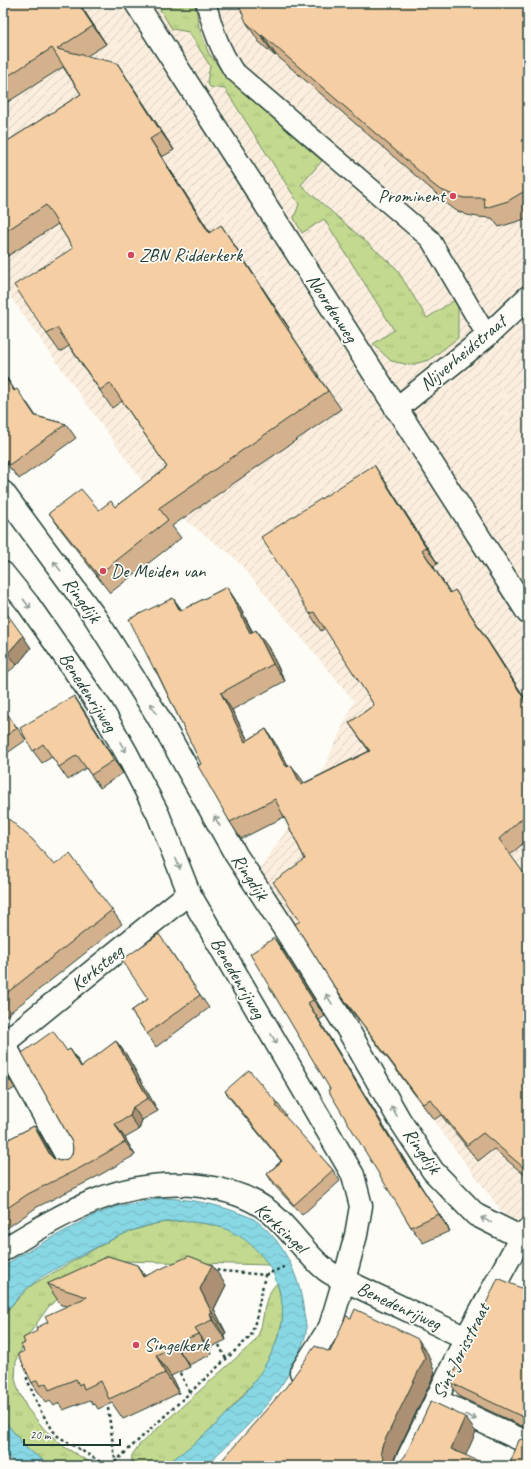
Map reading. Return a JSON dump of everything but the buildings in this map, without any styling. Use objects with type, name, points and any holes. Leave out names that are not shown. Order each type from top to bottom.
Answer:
[{"type":"street","name":"Noordenweg","points":[[136,3],[528,614]]},
{"type":"street","name":"Nijverheidstraat","points":[[396,409],[487,336],[528,296]]},
{"type":"street","name":"Ringdijk","points":[[3,492],[95,617],[112,643],[157,715],[236,855],[285,929],[343,1022],[399,1119],[433,1171],[476,1214],[526,1236]]},
{"type":"street","name":"Benedenrijweg","points":[[3,573],[28,604],[102,710],[158,814],[189,893],[353,1175],[361,1206],[356,1235],[344,1280],[466,1338]]},
{"type":"street","name":"Kerksteeg","points":[[4,1043],[189,893]]},
{"type":"street","points":[[4,1043],[70,1162]]},
{"type":"street","name":"Kerksingel","points":[[3,1250],[47,1223],[91,1201],[120,1191],[153,1185],[184,1184],[219,1188],[252,1201],[267,1209],[326,1270],[344,1280]]},
{"type":"street","name":"Sint Jorisstraat","points":[[404,1466],[466,1338],[526,1236]]},
{"type":"street","points":[[291,1387],[330,1327],[344,1280]]},
{"type":"street","points":[[436,1400],[528,1443]]},
{"type":"lane","points":[[206,3],[215,36],[221,50],[233,70],[430,239],[487,336]]},
{"type":"path","points":[[207,1269],[265,1275],[271,1272]]},
{"type":"path","points":[[27,1367],[27,1379],[40,1410],[56,1435],[102,1464],[115,1462],[250,1336],[256,1319],[265,1275]]},
{"type":"path","points":[[219,1345],[226,1359]]},
{"type":"path","points":[[180,1373],[190,1393]]},
{"type":"path","points":[[108,1408],[116,1466]]},
{"type":"shaded area","points":[[3,3],[528,3],[528,1241],[521,1237],[252,880],[313,792],[354,701],[235,558],[152,495],[3,287]]},
{"type":"green space","points":[[159,3],[195,3],[199,27],[208,52],[224,74],[322,161],[301,185],[396,268],[427,318],[456,299],[458,303],[458,338],[429,360],[410,365],[391,361],[373,344],[394,330],[324,219],[302,233],[294,218],[299,204],[225,89],[210,87],[207,82],[210,66],[189,32],[172,29],[161,11]]},
{"type":"green space","points":[[184,1221],[213,1225],[240,1235],[256,1248],[269,1265],[125,1261],[82,1281],[49,1306],[25,1340],[16,1362],[15,1379],[19,1392],[27,1408],[45,1430],[63,1446],[96,1466],[52,1466],[27,1449],[3,1419],[3,1315],[30,1286],[105,1243],[128,1232],[158,1223]]},
{"type":"green space","points":[[277,1283],[283,1306],[282,1323],[274,1348],[263,1371],[222,1419],[189,1448],[164,1466],[131,1466],[132,1455],[139,1445],[255,1341],[259,1334],[265,1305],[269,1294]]},
{"type":"water","points":[[162,1198],[182,1199],[210,1204],[255,1220],[275,1239],[290,1262],[302,1301],[306,1333],[297,1358],[289,1374],[268,1403],[231,1442],[205,1466],[164,1466],[215,1426],[246,1393],[270,1356],[282,1324],[283,1314],[281,1298],[273,1274],[259,1252],[245,1240],[221,1227],[186,1221],[170,1221],[131,1231],[106,1242],[41,1277],[23,1292],[3,1315],[3,1268],[17,1257],[94,1215],[119,1206]]},
{"type":"water","points":[[3,1419],[27,1449],[52,1466],[18,1466],[3,1453]]},
{"type":"place","name":"Prominent","points":[[453,196]]},
{"type":"place","name":"ZBN Ridderkerk","points":[[131,255]]},
{"type":"place","name":"De Meiden van","points":[[103,571]]},
{"type":"place","name":"Singelkerk","points":[[136,1345]]}]
